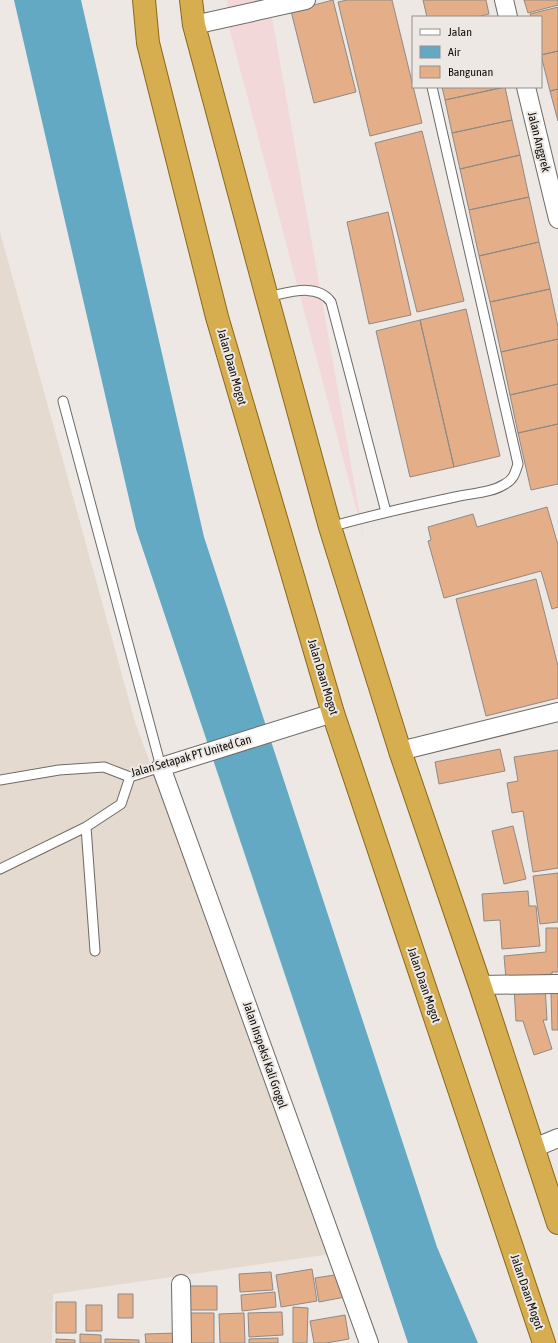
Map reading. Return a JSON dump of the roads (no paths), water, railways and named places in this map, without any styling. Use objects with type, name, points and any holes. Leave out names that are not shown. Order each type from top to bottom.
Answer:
[{"type":"highway","name":"Jalan Daan Mogot","points":[[144,0],[148,43],[217,317],[326,716],[544,1343]]},
{"type":"highway","points":[[191,0],[194,25],[330,527],[400,751],[480,985],[558,1223]]},
{"type":"street","points":[[194,25],[306,0]]},
{"type":"street","points":[[504,0],[508,16]]},
{"type":"street","name":"Jalan Anggrek","points":[[526,88],[558,220]]},
{"type":"street","points":[[400,751],[558,712]]},
{"type":"street","name":"Jalan Setapak PT United Can","points":[[164,766],[326,716]]},
{"type":"street","name":"Jalan Inspeksi Kali Grogol","points":[[164,766],[298,1149],[369,1343]]},
{"type":"street","points":[[480,985],[558,984]]},
{"type":"street","points":[[534,1148],[558,1138]]},
{"type":"street","points":[[181,1284],[182,1343]]},
{"type":"lane","points":[[330,527],[386,512],[480,493],[504,485],[514,478],[518,464],[432,88]]},
{"type":"lane","points":[[267,297],[305,290],[318,291],[327,296],[330,302],[386,512]]},
{"type":"lane","points":[[63,401],[164,766]]},
{"type":"lane","name":"Jalan Setapak PT United Can","points":[[0,780],[59,770],[104,767],[130,776],[164,766]]},
{"type":"lane","points":[[0,869],[86,827],[121,804],[130,776]]},
{"type":"lane","points":[[86,827],[95,952]]},
{"type":"water","points":[[14,0],[81,0],[204,537],[437,1247],[478,1343],[408,1343],[136,529]]}]
